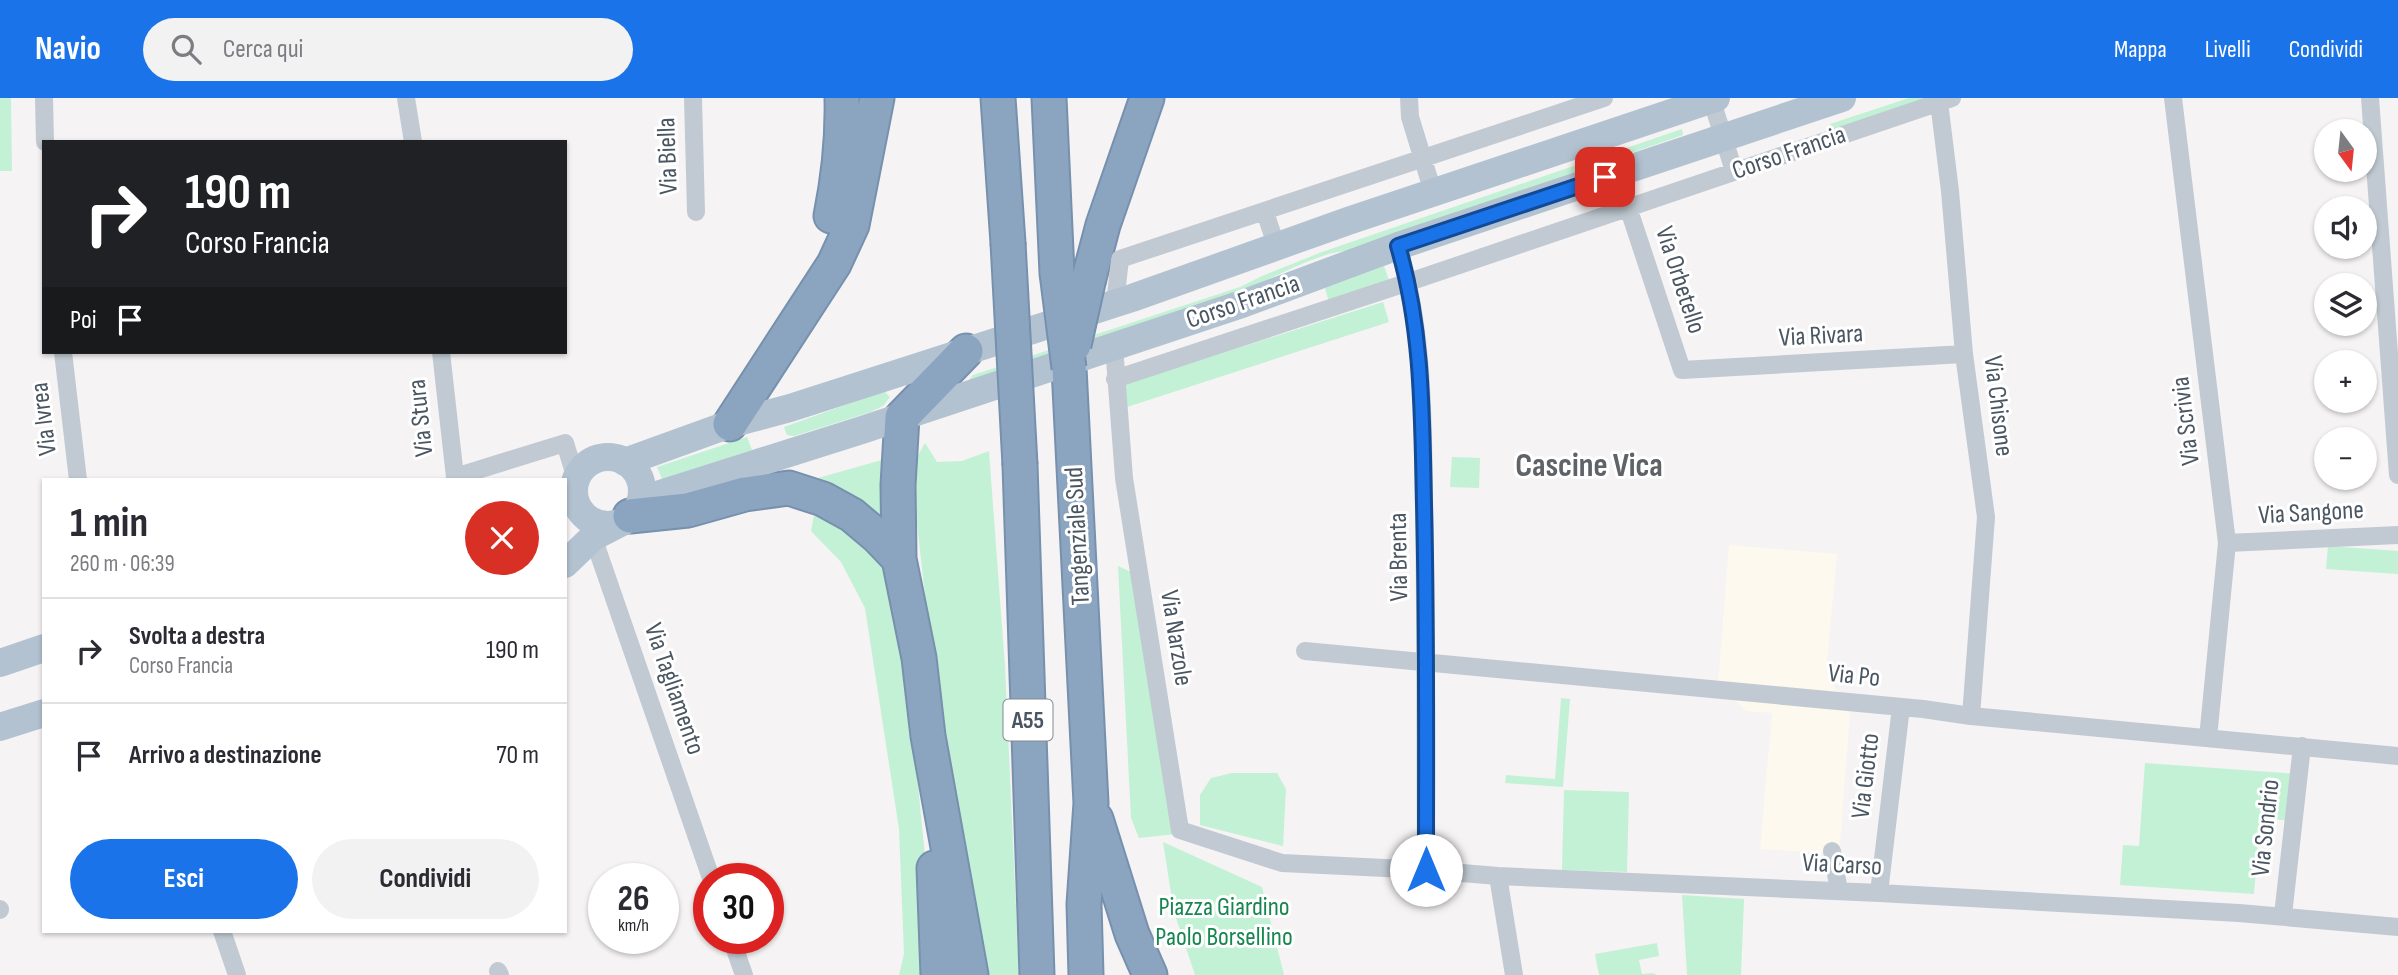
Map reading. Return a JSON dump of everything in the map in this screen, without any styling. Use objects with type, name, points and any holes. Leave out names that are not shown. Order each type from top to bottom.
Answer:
[{"type":"highway","points":[[810,300],[838,181],[843,141],[842,98]]},
{"type":"highway","points":[[730,424],[834,264],[852,225],[877,98]]},
{"type":"highway","name":"Tangenziale Sud","points":[[998,98],[1020,464],[1037,975]]},
{"type":"highway","name":"Tangenziale Sud","points":[[1049,98],[1057,272],[1069,368],[1091,803],[1084,904],[1086,975]]},
{"type":"highway","points":[[1069,368],[1103,225],[1147,98]]},
{"type":"highway","points":[[966,351],[902,417],[898,485],[899,559],[919,658],[928,736],[971,975]]},
{"type":"highway","points":[[630,513],[688,510],[745,494],[789,488],[822,499],[852,515],[899,559]]},
{"type":"highway","points":[[928,736],[938,975]]},
{"type":"highway","points":[[1091,803],[1132,934],[1150,975]]},
{"type":"main road","name":"Corso Francia","points":[[625,462],[730,424],[790,408],[1115,304],[1348,221],[1713,98]]},
{"type":"main road","name":"Corso Francia","points":[[567,561],[589,527],[902,417],[1242,304],[1398,246],[1842,98]]},
{"type":"main road","points":[[589,527],[575,499],[576,479],[582,468],[595,460],[612,458],[625,462],[639,477],[641,487],[630,513]]},
{"type":"main road","points":[[0,663],[42,649]]},
{"type":"main road","points":[[0,727],[42,714]]},
{"type":"street","points":[[44,98],[45,140]]},
{"type":"street","points":[[406,98],[413,140]]},
{"type":"street","name":"Via Biella","points":[[693,98],[696,212]]},
{"type":"street","points":[[1409,98],[1410,117],[1433,192]]},
{"type":"street","points":[[1115,304],[1121,259],[1604,98]]},
{"type":"street","points":[[1713,98],[1734,171]]},
{"type":"street","name":"Via Scrivia","points":[[2173,98],[2227,543],[2208,738]]},
{"type":"street","points":[[2370,98],[2398,475]]},
{"type":"street","name":"Corso Francia","points":[[1115,379],[1945,100]]},
{"type":"street","name":"Via Chisone","points":[[1945,100],[1964,354],[1986,517],[1971,716]]},
{"type":"street","name":"Via Orbetello","points":[[1628,207],[1682,370]]},
{"type":"street","name":"Corso Francia","points":[[1265,212],[1277,248]]},
{"type":"street","name":"Via Brenta","points":[[1398,246],[1409,282],[1422,397],[1427,663],[1426,870]]},
{"type":"street","name":"Via Narzole","points":[[1114,346],[1124,478],[1180,830],[1282,863]]},
{"type":"street","name":"Via Ivrea","points":[[63,354],[78,478]]},
{"type":"street","name":"Via Stura","points":[[441,354],[455,477],[565,443],[576,479]]},
{"type":"street","name":"Via Rivara","points":[[1682,370],[1964,354]]},
{"type":"street","name":"Via Tagliamento","points":[[589,527],[706,863]]},
{"type":"street","name":"Via Sangone","points":[[2227,543],[2398,535]]},
{"type":"street","name":"Via Po","points":[[1305,651],[2398,756]]},
{"type":"street","name":"Via Giotto","points":[[1879,893],[1901,707]]},
{"type":"street","name":"Via Sondrio","points":[[2283,915],[2302,746]]},
{"type":"street","points":[[1832,851],[1839,891]]},
{"type":"street","name":"Via Carso","points":[[1282,863],[2283,915],[2398,928]]},
{"type":"street","points":[[1498,876],[1514,975]]},
{"type":"street","points":[[223,933],[237,975]]},
{"type":"street","points":[[737,954],[744,975]]},
{"type":"shaded area","points":[[1729,545],[1837,554],[1826,672],[1850,714],[1839,854],[1760,849],[1772,713],[1746,711],[1718,683]]},
{"type":"green space","points":[[0,98],[11,98],[12,171],[0,171]]},
{"type":"green space","points":[[1909,98],[1926,98],[1832,130],[1830,124]]},
{"type":"green space","points":[[1682,129],[1683,135],[1347,252],[1310,260],[1240,294],[971,383],[969,380],[973,375],[1240,287],[1322,252]]},
{"type":"green space","points":[[1384,266],[1391,286],[1330,306],[1325,288]]},
{"type":"green space","points":[[1383,302],[1389,322],[1124,408],[1119,386]]},
{"type":"green space","points":[[884,391],[890,397],[883,406],[871,412],[794,436],[787,435],[784,427]]},
{"type":"green space","points":[[747,437],[752,450],[662,479],[657,467]]},
{"type":"green space","points":[[925,443],[937,462],[962,461],[989,451],[1005,667],[1019,975],[985,975],[931,651],[913,486],[917,457]]},
{"type":"green space","points":[[1452,457],[1480,458],[1479,488],[1450,487]]},
{"type":"green space","points":[[889,458],[885,518],[879,518],[811,480]]},
{"type":"green space","points":[[815,510],[844,526],[878,554],[899,593],[929,897],[926,975],[899,975],[904,954],[899,829],[865,608],[841,562],[811,531]]},
{"type":"green space","points":[[2328,546],[2398,551],[2398,574],[2326,569]]},
{"type":"green space","points":[[1118,566],[1131,572],[1176,834],[1139,838],[1131,818]]},
{"type":"green space","points":[[1561,698],[1570,699],[1563,787],[1505,783],[1506,775],[1555,779]]},
{"type":"green space","points":[[2145,763],[2298,774],[2294,821],[2260,818],[2254,894],[2120,885],[2123,845],[2139,846]]},
{"type":"green space","points":[[1232,773],[1277,773],[1286,789],[1283,846],[1200,825],[1200,795],[1211,778]]},
{"type":"green space","points":[[1564,790],[1629,792],[1627,872],[1562,870]]},
{"type":"green space","name":"Piazza Giardino Paolo Borsellino","points":[[1163,842],[1262,887],[1284,975],[1195,975],[1174,912]]},
{"type":"green space","points":[[1682,895],[1744,899],[1741,975],[1687,975]]},
{"type":"green space","points":[[1657,943],[1659,956],[1639,960],[1642,974],[1657,975],[1599,975],[1595,954]]},
{"type":"district","name":"Cascine Vica","points":[[1589,466]]},
{"type":"route","points":[[1426,870],[1427,663],[1422,397],[1412,295],[1398,246],[1605,177]]}]
